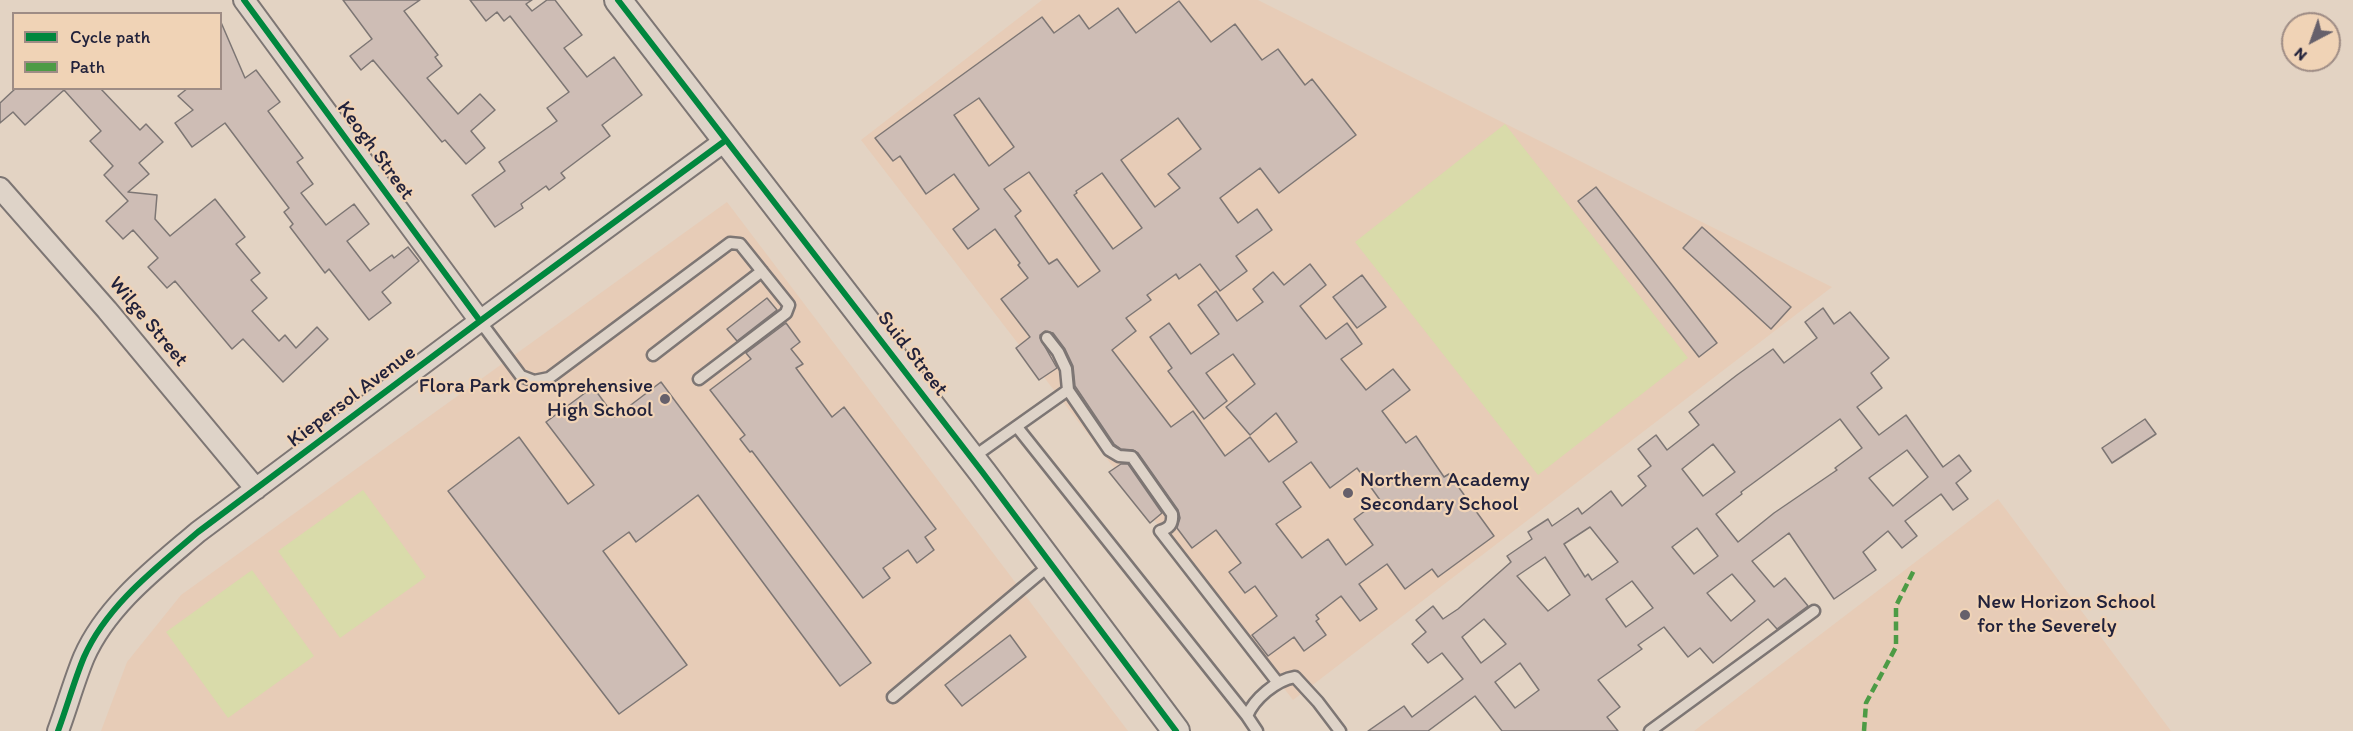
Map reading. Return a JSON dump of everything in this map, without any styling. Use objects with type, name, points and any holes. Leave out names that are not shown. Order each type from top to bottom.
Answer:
[{"type":"street","name":"Keogh Street","points":[[244,0],[480,321]]},
{"type":"street","name":"Suid Street","points":[[618,0],[972,458],[1176,731]]},
{"type":"street","name":"Kiepersol Avenue","points":[[58,731],[84,657],[109,617],[155,569],[198,532],[726,140]]},
{"type":"street","name":"Wilge Street","points":[[0,188],[107,310],[256,489]]},
{"type":"lane","points":[[480,321],[521,376],[534,381],[549,378],[730,243],[740,244],[789,305],[786,313],[699,379]]},
{"type":"lane","points":[[653,355],[762,271]]},
{"type":"lane","points":[[1047,338],[1058,352],[1066,369],[1068,390],[1109,450],[1119,456],[1132,457],[1172,514],[1173,521],[1168,528],[1160,531],[1278,683]]},
{"type":"lane","points":[[972,458],[1068,390]]},
{"type":"lane","points":[[1017,427],[1257,731]]},
{"type":"lane","points":[[893,697],[1051,564]]},
{"type":"lane","points":[[1650,731],[1814,611]]},
{"type":"lane","points":[[1247,716],[1251,706],[1284,678],[1295,677],[1340,731]]},
{"type":"shaded area","name":"Northern Academy Secondary School","points":[[1042,0],[1258,0],[1832,287],[1293,700],[861,140]]},
{"type":"shaded area","name":"Flora Park Comprehensive High School","points":[[727,202],[1128,731],[101,731],[127,662],[181,595]]},
{"type":"shaded area","name":"New Horizon School for the Severely","points":[[1998,499],[2171,731],[1694,731]]},
{"type":"green space","points":[[1505,124],[1688,358],[1538,475],[1355,242]]},
{"type":"green space","points":[[363,490],[426,577],[340,638],[278,551]]},
{"type":"green space","points":[[252,570],[314,656],[228,718],[166,632]]},
{"type":"building","points":[[343,0],[420,0],[404,11],[438,55],[435,57],[442,66],[427,78],[458,114],[480,94],[495,110],[471,131],[485,148],[466,164],[445,140],[442,142],[373,60],[361,70],[350,56],[372,39]]},
{"type":"building","points":[[470,0],[532,0],[526,4],[532,11],[547,0],[555,0],[582,35],[564,48],[587,77],[614,57],[642,95],[602,125],[610,136],[561,173],[565,178],[549,190],[546,186],[521,204],[523,208],[495,227],[472,195],[505,171],[499,162],[557,121],[547,108],[569,92],[510,16],[504,21],[497,12],[486,21]]},
{"type":"building","points":[[1179,1],[1211,42],[1235,24],[1262,60],[1278,49],[1305,85],[1312,79],[1356,135],[1279,193],[1260,168],[1220,198],[1238,223],[1257,209],[1272,230],[1236,256],[1247,271],[1220,291],[1200,264],[1179,279],[1176,274],[1147,295],[1151,300],[1126,318],[1136,331],[1112,350],[1171,427],[1193,411],[1225,456],[1250,437],[1269,462],[1297,442],[1276,413],[1250,435],[1226,407],[1255,384],[1233,354],[1206,373],[1227,401],[1204,419],[1168,371],[1172,368],[1150,337],[1169,323],[1191,354],[1219,334],[1198,305],[1216,291],[1237,321],[1263,302],[1253,289],[1273,272],[1284,285],[1310,264],[1326,285],[1300,306],[1326,339],[1347,323],[1362,344],[1341,359],[1366,390],[1393,369],[1410,390],[1382,411],[1406,443],[1416,436],[1444,477],[1449,474],[1494,536],[1438,577],[1432,569],[1405,589],[1387,564],[1359,584],[1377,609],[1360,621],[1341,596],[1316,615],[1319,619],[1316,621],[1326,635],[1304,651],[1294,637],[1268,656],[1252,635],[1277,616],[1255,586],[1245,593],[1229,572],[1241,563],[1216,530],[1192,548],[1177,528],[1180,518],[1178,510],[1138,453],[1121,449],[1114,444],[1075,386],[1073,366],[1065,349],[1053,333],[1045,331],[1040,338],[1057,368],[1039,380],[1016,348],[1030,337],[1001,299],[1028,278],[995,229],[968,249],[953,229],[979,209],[954,174],[926,194],[900,156],[893,161],[875,138],[1042,17],[1054,33],[1079,15],[1089,29],[1118,8],[1136,33]],"holes":[[[979,98],[1014,147],[989,166],[954,115]],[[1178,118],[1201,149],[1168,174],[1180,188],[1155,207],[1121,160]],[[1029,172],[1100,271],[1078,287],[1057,259],[1049,264],[1015,216],[1021,211],[1004,189]],[[1102,173],[1142,228],[1113,249],[1074,195],[1076,191]],[[1311,462],[1330,488],[1357,468],[1380,500],[1354,519],[1373,545],[1346,565],[1328,539],[1302,558],[1276,524],[1301,507],[1283,482]]]},
{"type":"building","points":[[222,25],[245,78],[256,70],[280,102],[268,111],[303,158],[297,162],[313,184],[301,193],[326,225],[354,204],[369,224],[347,241],[370,271],[392,255],[394,258],[408,247],[419,261],[382,292],[391,303],[369,320],[329,269],[325,273],[290,227],[293,224],[284,212],[289,208],[225,123],[192,147],[175,123],[193,110],[178,96],[186,90],[222,90]]},
{"type":"building","points":[[14,90],[64,90],[25,125],[13,112],[0,123],[0,103]]},
{"type":"building","points":[[64,90],[102,90],[140,130],[146,124],[163,142],[139,163],[149,174],[128,192],[157,195],[155,219],[170,236],[215,199],[245,237],[236,244],[260,273],[251,280],[267,298],[252,311],[279,341],[285,335],[296,348],[317,327],[328,339],[283,382],[243,339],[232,349],[175,281],[167,288],[148,267],[158,258],[133,230],[123,239],[106,221],[128,201],[104,175],[113,166],[90,141],[101,131]]},
{"type":"building","points":[[1596,187],[1717,343],[1699,357],[1578,201]]},
{"type":"building","points":[[1702,227],[1791,307],[1771,329],[1683,248]]},
{"type":"building","points":[[1362,275],[1386,307],[1357,328],[1333,297]]},
{"type":"building","points":[[767,298],[777,310],[737,341],[727,329]]},
{"type":"building","points":[[1823,308],[1834,324],[1850,312],[1889,358],[1871,373],[1882,388],[1857,407],[1879,435],[1906,415],[1943,467],[1959,455],[1971,471],[1956,483],[1968,499],[1953,510],[1941,494],[1905,521],[1917,536],[1902,548],[1888,531],[1863,552],[1876,570],[1834,599],[1789,533],[1752,561],[1774,587],[1785,578],[1808,606],[1777,629],[1768,619],[1713,663],[1700,648],[1688,657],[1664,627],[1638,645],[1642,649],[1598,680],[1620,707],[1607,717],[1618,731],[1502,731],[1475,696],[1428,731],[1368,731],[1404,706],[1412,717],[1463,679],[1442,653],[1428,663],[1412,644],[1426,632],[1416,620],[1433,606],[1443,619],[1458,609],[1511,562],[1507,556],[1532,539],[1528,532],[1548,519],[1552,526],[1578,508],[1582,514],[1611,491],[1622,506],[1646,486],[1638,476],[1651,466],[1638,449],[1656,435],[1667,450],[1699,425],[1689,412],[1737,375],[1773,349],[1784,363],[1817,338],[1805,322]],"holes":[[[1840,419],[1862,448],[1835,468],[1837,470],[1774,513],[1738,542],[1716,514],[1742,494],[1741,492]],[[1713,444],[1735,472],[1703,496],[1682,469]],[[1907,450],[1928,477],[1893,506],[1869,478]],[[1590,527],[1618,562],[1592,580],[1588,574],[1585,577],[1564,544]],[[1697,528],[1718,556],[1694,574],[1672,547]],[[1545,557],[1570,595],[1548,611],[1517,576]],[[1732,574],[1755,601],[1731,621],[1707,593]],[[1632,581],[1653,608],[1626,627],[1606,599]],[[1484,619],[1506,644],[1481,663],[1462,637]],[[1520,663],[1539,690],[1515,708],[1495,682]]]},
{"type":"building","points":[[786,323],[800,342],[791,349],[803,364],[796,368],[832,417],[844,407],[936,529],[925,537],[934,550],[917,563],[908,550],[883,568],[890,578],[863,598],[752,451],[750,452],[740,439],[745,435],[710,390],[751,359],[746,353]]},
{"type":"building","points":[[661,382],[871,663],[840,686],[698,495],[636,542],[629,532],[603,551],[687,665],[619,714],[448,491],[519,437],[568,504],[594,485],[546,422],[593,387],[615,417]]},
{"type":"building","points":[[2145,419],[2156,434],[2112,463],[2102,448]]},
{"type":"building","points":[[1121,464],[1128,464],[1162,513],[1150,523],[1109,472]]},
{"type":"building","points":[[1010,635],[1026,657],[962,706],[945,685]]},
{"type":"marked path","points":[[1864,731],[1866,703],[1896,647],[1896,606],[1915,568]]},
{"type":"cycle path","points":[[244,0],[480,321]]},
{"type":"cycle path","points":[[618,0],[983,473],[1176,731]]},
{"type":"cycle path","points":[[58,731],[80,666],[94,638],[134,588],[198,532],[726,140]]},
{"type":"place","name":"Flora Park Comprehensive High School","points":[[665,399]]},
{"type":"place","name":"Northern Academy Secondary School","points":[[1348,493]]},
{"type":"place","name":"New Horizon School for the Severely","points":[[1965,615]]}]
